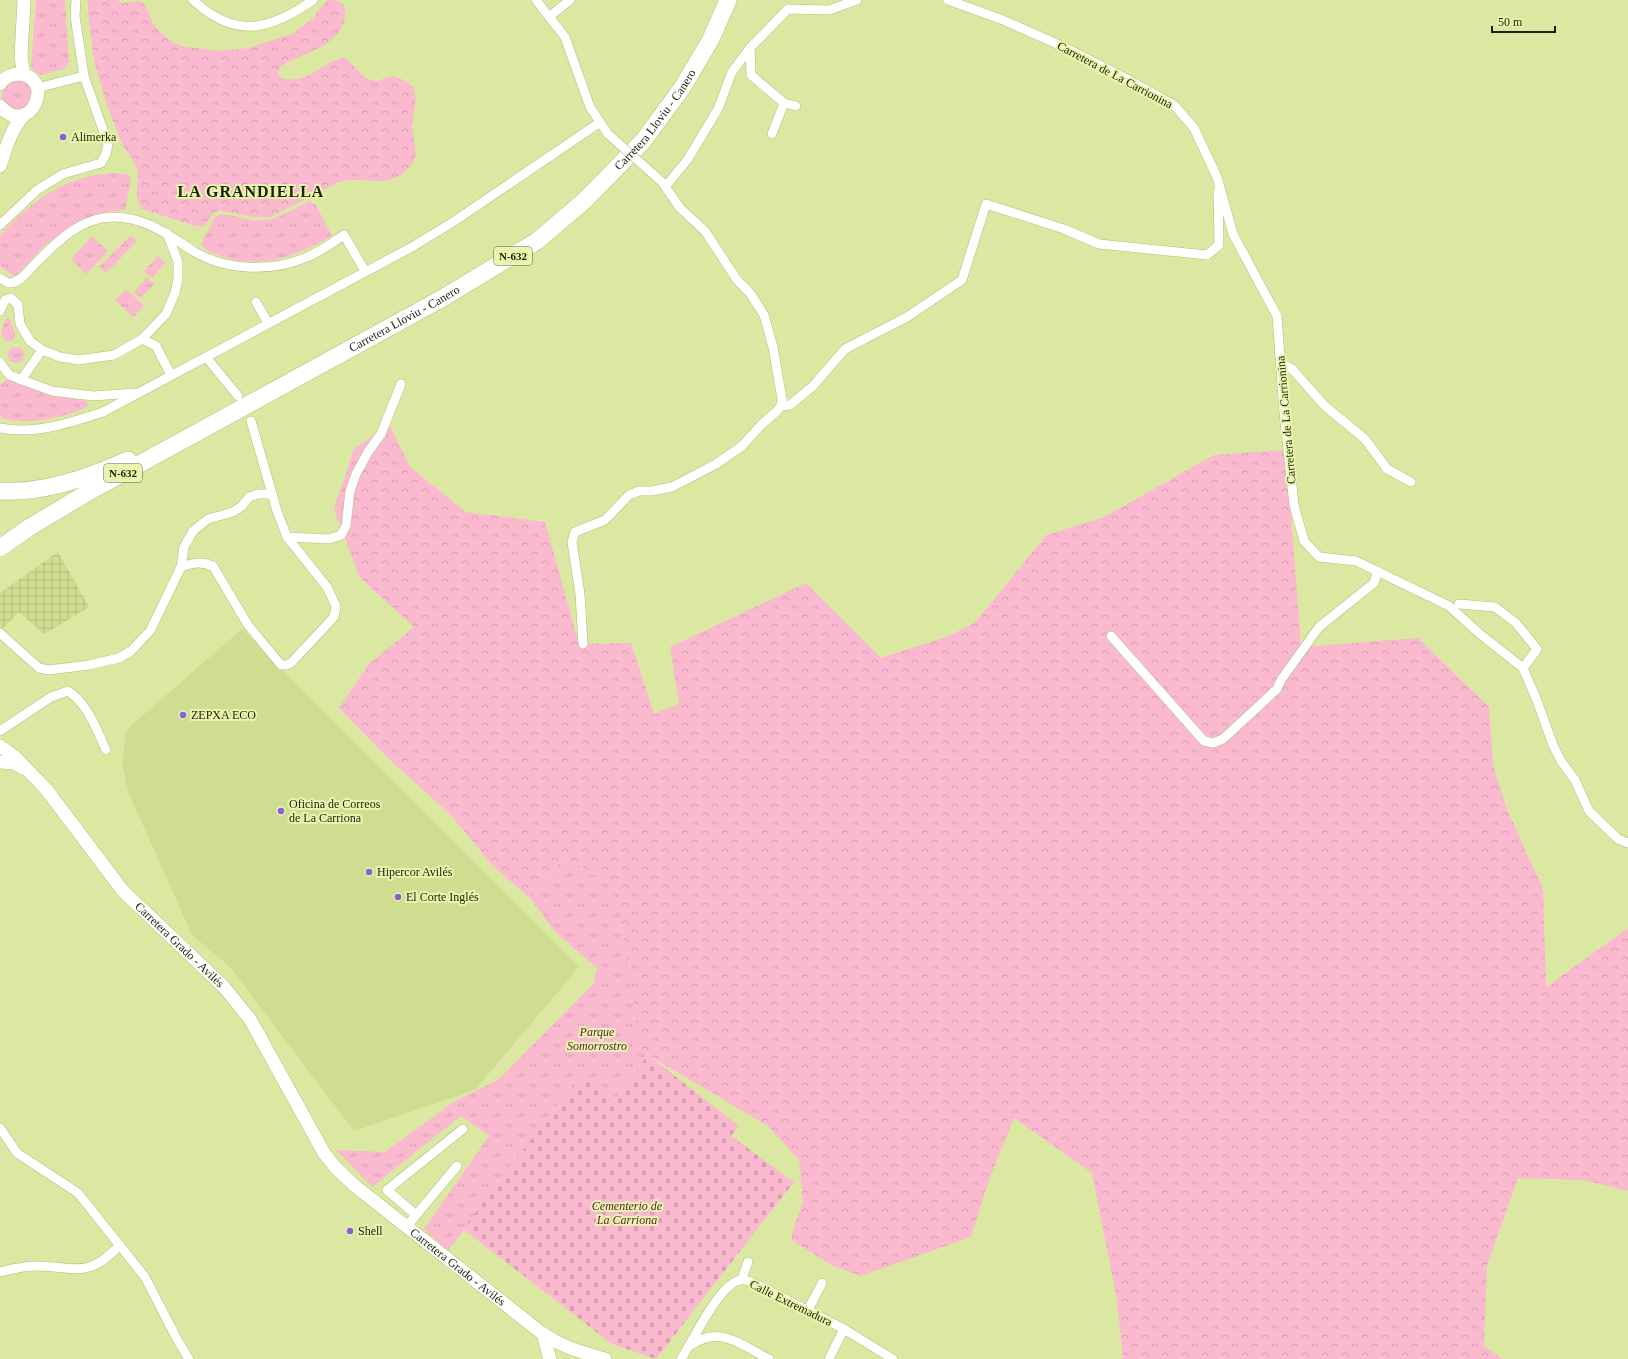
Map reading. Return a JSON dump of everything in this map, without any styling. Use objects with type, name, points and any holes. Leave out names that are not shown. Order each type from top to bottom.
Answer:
[{"type":"highway","name":"Carretera Lloviu - Canero","points":[[0,548],[30,527],[92,490],[442,299],[537,241],[584,201],[643,141],[682,88],[711,38],[728,0]]},
{"type":"highway","points":[[0,491],[27,490],[76,479],[120,463],[216,421]]},
{"type":"highway","points":[[0,555],[18,540],[30,527]]},
{"type":"main road","points":[[0,166],[17,122],[34,107],[37,101],[37,88],[34,82],[7,79],[22,42],[24,0]]},
{"type":"main road","points":[[2,108],[17,116],[24,115]]},
{"type":"main road","points":[[2,108],[8,129],[7,146]]},
{"type":"main road","name":"Carretera Grado - Avilés","points":[[0,746],[14,756],[30,771],[55,799],[123,891],[224,987],[250,1019],[311,1132],[324,1153],[336,1168],[355,1186],[543,1334],[560,1345],[606,1359]]},
{"type":"main road","points":[[0,762],[14,763],[30,771]]},
{"type":"main road","points":[[543,1334],[550,1359]]},
{"type":"main road","points":[[560,1345],[561,1359]]},
{"type":"street","points":[[0,225],[37,190],[63,174],[101,163],[106,154],[108,144],[84,76],[75,16],[76,0]]},
{"type":"street","points":[[192,0],[207,13],[234,26],[259,26],[289,16],[313,0]]},
{"type":"street","points":[[536,0],[565,37],[590,107],[599,123],[608,134],[664,184],[680,208],[706,231],[737,280],[750,293],[764,315],[779,376],[782,399],[781,406],[742,446],[716,464],[672,486],[652,491],[639,491],[629,495],[605,520],[575,532],[572,542],[580,594],[583,644]]},
{"type":"street","points":[[549,17],[570,0]]},
{"type":"street","points":[[664,184],[688,159],[718,109],[732,72],[750,48],[788,9],[829,10],[857,0]]},
{"type":"street","name":"Carretera de La Carrionina","points":[[948,0],[1003,20],[1064,47],[1174,105],[1194,128],[1217,176],[1233,234],[1277,316],[1280,364],[1294,505],[1304,541],[1319,557],[1356,561],[1449,606],[1480,634],[1523,668],[1536,698],[1553,745],[1561,761],[1575,780],[1589,810],[1618,839],[1628,843]]},
{"type":"street","points":[[750,48],[751,75],[784,103],[796,106]]},
{"type":"street","points":[[37,88],[84,76]]},
{"type":"street","points":[[772,134],[784,103]]},
{"type":"street","points":[[0,428],[16,431],[53,427],[103,412],[412,247],[453,222],[599,123]]},
{"type":"street","points":[[781,406],[790,405],[812,386],[846,349],[907,317],[962,280],[986,204],[1064,229],[1099,244],[1207,255],[1219,245],[1217,176]]},
{"type":"street","points":[[0,278],[8,283],[19,281],[69,233],[101,218],[128,218],[149,224],[203,255],[219,262],[247,267],[280,265],[307,258],[344,235],[365,271]]},
{"type":"street","points":[[11,298],[18,305],[20,324],[30,341],[42,350],[60,357],[78,360],[114,355],[142,340],[166,314],[175,293],[178,279],[178,262],[167,233]]},
{"type":"street","points":[[11,298],[13,283]]},
{"type":"street","points":[[0,311],[5,300],[11,298]]},
{"type":"street","points":[[256,302],[268,323]]},
{"type":"street","points":[[142,340],[156,346],[171,375]]},
{"type":"street","points":[[21,380],[42,350]]},
{"type":"street","points":[[206,357],[226,379],[238,396]]},
{"type":"street","points":[[0,362],[9,375],[52,391],[93,396],[139,393]]},
{"type":"street","points":[[1280,364],[1292,369],[1325,406],[1365,439],[1387,469],[1411,482]]},
{"type":"street","points":[[287,537],[329,538],[341,535],[346,526],[350,492],[356,474],[368,452],[381,434],[401,384]]},
{"type":"street","points":[[181,567],[192,563],[204,562],[213,566],[248,625],[281,664],[286,666],[291,663],[334,617],[336,606],[327,587],[287,537],[272,494],[251,421]]},
{"type":"street","points":[[0,633],[39,668],[48,670],[89,665],[118,658],[131,651],[150,631],[181,567],[184,547],[193,531],[208,519],[233,512],[242,506],[249,497],[258,494],[272,494]]},
{"type":"street","points":[[1111,636],[1204,741],[1213,743],[1223,739],[1277,689],[1281,680],[1319,627],[1374,583],[1378,571]]},
{"type":"street","points":[[1459,604],[1495,607],[1516,623],[1537,649],[1523,668]]},
{"type":"street","points":[[0,731],[51,697],[68,691],[74,695],[83,706],[106,750]]},
{"type":"street","points":[[0,1128],[17,1153],[78,1193],[145,1277],[189,1359]]},
{"type":"street","points":[[416,1215],[386,1190],[463,1129]]},
{"type":"street","points":[[407,1226],[457,1166]]},
{"type":"street","points":[[0,1272],[19,1267],[31,1266],[72,1270],[85,1269],[106,1260],[120,1245]]},
{"type":"street","points":[[742,1279],[748,1262]]},
{"type":"street","name":"Calle Extremadura","points":[[681,1359],[722,1293],[733,1283],[742,1279],[756,1284],[844,1329],[893,1359]]},
{"type":"street","points":[[808,1310],[822,1283]]},
{"type":"street","points":[[829,1359],[844,1329]]},
{"type":"street","points":[[690,1346],[700,1339],[713,1336],[724,1336],[769,1359]]},
{"type":"shaded area","points":[[58,552],[89,607],[44,634],[19,612],[3,628],[0,627],[0,593]]},
{"type":"shaded area","points":[[242,629],[579,967],[475,1090],[354,1131],[231,968],[192,935],[129,794],[122,765],[126,730]]},
{"type":"green space","points":[[36,0],[65,0],[69,63],[64,69],[40,75],[33,71],[31,65]]},
{"type":"green space","points":[[88,0],[117,0],[122,3],[140,1],[146,6],[154,25],[163,35],[174,42],[181,46],[220,51],[249,48],[294,33],[312,19],[327,0],[339,1],[343,4],[345,10],[344,21],[340,30],[324,45],[284,64],[280,67],[278,73],[281,78],[301,78],[310,75],[332,61],[346,58],[365,78],[376,81],[393,76],[404,80],[413,87],[416,98],[412,126],[416,154],[413,161],[399,176],[383,181],[348,180],[339,182],[270,217],[253,217],[219,210],[214,213],[203,227],[195,226],[145,210],[140,206],[137,195],[138,171],[133,160],[123,146],[106,103],[94,60],[88,14]]},
{"type":"green space","points":[[17,80],[27,85],[32,95],[27,105],[17,110],[7,105],[2,95],[7,85]]},
{"type":"green space","points":[[111,173],[127,174],[131,179],[125,210],[106,212],[78,221],[44,246],[16,276],[12,275],[0,266],[0,235],[37,201],[63,185],[94,175]]},
{"type":"green space","points":[[309,201],[316,205],[332,236],[305,250],[277,259],[248,262],[233,260],[218,255],[206,250],[201,244],[215,217],[218,215],[252,220],[267,220],[282,215]]},
{"type":"green space","points":[[131,235],[137,241],[106,273],[99,267]]},
{"type":"green space","points":[[92,236],[108,251],[86,274],[71,259]]},
{"type":"green space","points":[[158,256],[165,263],[152,278],[144,271]]},
{"type":"green space","points":[[147,277],[154,284],[141,298],[134,292]]},
{"type":"green space","points":[[126,289],[144,306],[133,317],[115,300]]},
{"type":"green space","points":[[7,318],[10,319],[15,335],[14,339],[10,341],[5,341],[1,335],[4,322]]},
{"type":"green space","points":[[13,347],[19,347],[24,352],[22,361],[19,363],[13,363],[8,358],[8,352]]},
{"type":"green space","points":[[8,379],[49,395],[86,401],[88,406],[58,417],[32,421],[9,420],[0,417],[0,385]]},
{"type":"green space","points":[[389,424],[410,467],[466,512],[545,522],[579,644],[631,643],[654,714],[679,704],[670,647],[806,583],[881,658],[946,637],[975,623],[1046,535],[1104,517],[1214,455],[1286,450],[1301,647],[1418,638],[1489,707],[1493,764],[1506,807],[1543,889],[1546,987],[1628,928],[1628,1191],[1584,1180],[1518,1178],[1487,1266],[1484,1346],[1503,1359],[1123,1359],[1117,1300],[1092,1173],[1014,1118],[989,1180],[971,1237],[861,1276],[833,1266],[793,1241],[791,1236],[803,1201],[799,1160],[768,1126],[640,1049],[616,889],[564,856],[531,899],[491,864],[451,815],[393,763],[339,708],[369,664],[414,627],[360,578],[334,509],[354,449]]},
{"type":"green space","name":"Parque Somorrostro","points":[[564,856],[616,889],[640,1049],[648,1055],[615,1100],[584,1078],[580,1083],[576,1081],[448,1251],[424,1229],[489,1136],[461,1116],[372,1187],[336,1150],[385,1152],[455,1101],[498,1080],[594,983],[597,968],[555,932],[531,899]]},
{"type":"green space","name":"Cementerio de La Carriona","points":[[648,1055],[739,1126],[731,1136],[794,1182],[656,1359],[612,1344],[463,1229],[576,1081],[580,1083],[584,1077],[615,1100]]},
{"type":"place","name":"Alimerka","points":[[63,137]]},
{"type":"place","name":"ZEPXA ECO","points":[[183,715]]},
{"type":"place","name":"Oficina de Correos de La Carriona","points":[[281,811]]},
{"type":"place","name":"Hipercor Avilés","points":[[369,872]]},
{"type":"place","name":"El Corte Inglés","points":[[398,897]]},
{"type":"place","name":"Shell","points":[[350,1231]]},
{"type":"district","name":"LA GRANDIELLA","points":[[251,191]]}]
